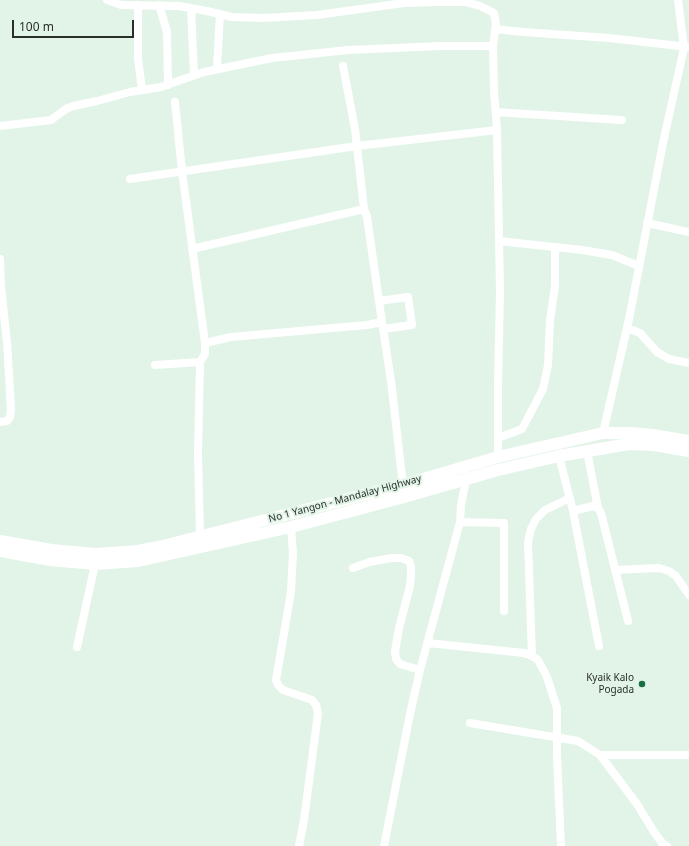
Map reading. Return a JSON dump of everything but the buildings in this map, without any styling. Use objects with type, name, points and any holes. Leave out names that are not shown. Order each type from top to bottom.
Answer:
[{"type":"highway","name":"No 1 Yangon - Mandalay Highway","points":[[0,541],[51,550],[96,554],[138,551],[403,485],[498,457],[603,433],[629,432],[689,441]]},
{"type":"highway","name":"No 1 Yangon - Mandalay Highway","points":[[0,551],[50,560],[95,564],[145,560],[291,527],[498,470],[559,456],[629,444],[654,445],[689,451]]},
{"type":"street","points":[[107,0],[121,5],[159,5],[180,3],[191,8],[232,17],[263,18],[317,15],[404,3],[465,2],[480,6],[494,13],[495,29],[493,46],[497,130],[500,292],[498,353],[498,457]]},
{"type":"street","points":[[603,433],[627,328],[669,113],[686,48],[678,0]]},
{"type":"street","points":[[138,5],[138,58],[142,90]]},
{"type":"street","points":[[159,5],[167,32],[168,85]]},
{"type":"street","points":[[191,8],[194,75]]},
{"type":"street","points":[[217,69],[220,14]]},
{"type":"street","points":[[495,29],[609,38],[686,48]]},
{"type":"street","points":[[0,126],[51,120],[66,109],[73,106],[168,85],[194,75],[217,69],[272,58],[348,50],[441,46],[493,46]]},
{"type":"street","points":[[343,66],[357,146],[364,209],[368,217],[391,381],[403,485]]},
{"type":"street","points":[[175,102],[182,171],[205,343],[205,354],[200,362],[198,453],[200,536]]},
{"type":"street","points":[[496,112],[622,120]]},
{"type":"street","points":[[130,179],[357,146],[497,130]]},
{"type":"street","points":[[192,249],[364,209]]},
{"type":"street","points":[[647,223],[689,232]]},
{"type":"street","points":[[499,241],[582,250],[612,255],[639,266]]},
{"type":"street","points":[[498,438],[522,429],[543,389],[548,365],[550,320],[555,286],[555,247]]},
{"type":"street","points":[[0,259],[11,410],[10,417],[7,421],[0,422]]},
{"type":"street","points":[[205,343],[231,337],[366,325],[412,325],[408,297],[379,301]]},
{"type":"street","points":[[627,328],[640,333],[657,352],[669,359],[689,363]]},
{"type":"street","points":[[155,365],[200,362]]},
{"type":"street","points":[[587,451],[598,508],[601,513],[628,621]]},
{"type":"street","points":[[559,456],[573,510],[599,646]]},
{"type":"street","points":[[384,846],[410,714],[420,670],[460,522],[461,504],[466,480]]},
{"type":"street","points":[[532,656],[528,542],[531,529],[536,519],[545,510],[570,498]]},
{"type":"street","points":[[573,510],[594,506],[598,508]]},
{"type":"street","points":[[460,522],[504,523],[504,610]]},
{"type":"street","points":[[291,527],[293,554],[291,592],[276,680],[278,685],[283,690],[312,700],[316,705],[318,713],[304,820],[299,846]]},
{"type":"street","points":[[353,568],[369,562],[380,560],[401,558],[409,561],[411,570],[410,586],[399,628],[395,651],[396,659],[400,664],[420,670]]},
{"type":"street","points":[[77,647],[95,564]]},
{"type":"street","points":[[616,570],[659,568],[669,571],[676,576],[689,595]]},
{"type":"street","points":[[428,643],[504,651],[532,656],[538,660],[542,666],[557,708],[561,846]]},
{"type":"street","points":[[470,723],[578,741],[600,755],[637,804],[654,832],[663,844],[667,846]]},
{"type":"street","points":[[600,755],[689,755]]},
{"type":"place","name":"Kyaik Kalo Pogada","points":[[642,684]]}]
